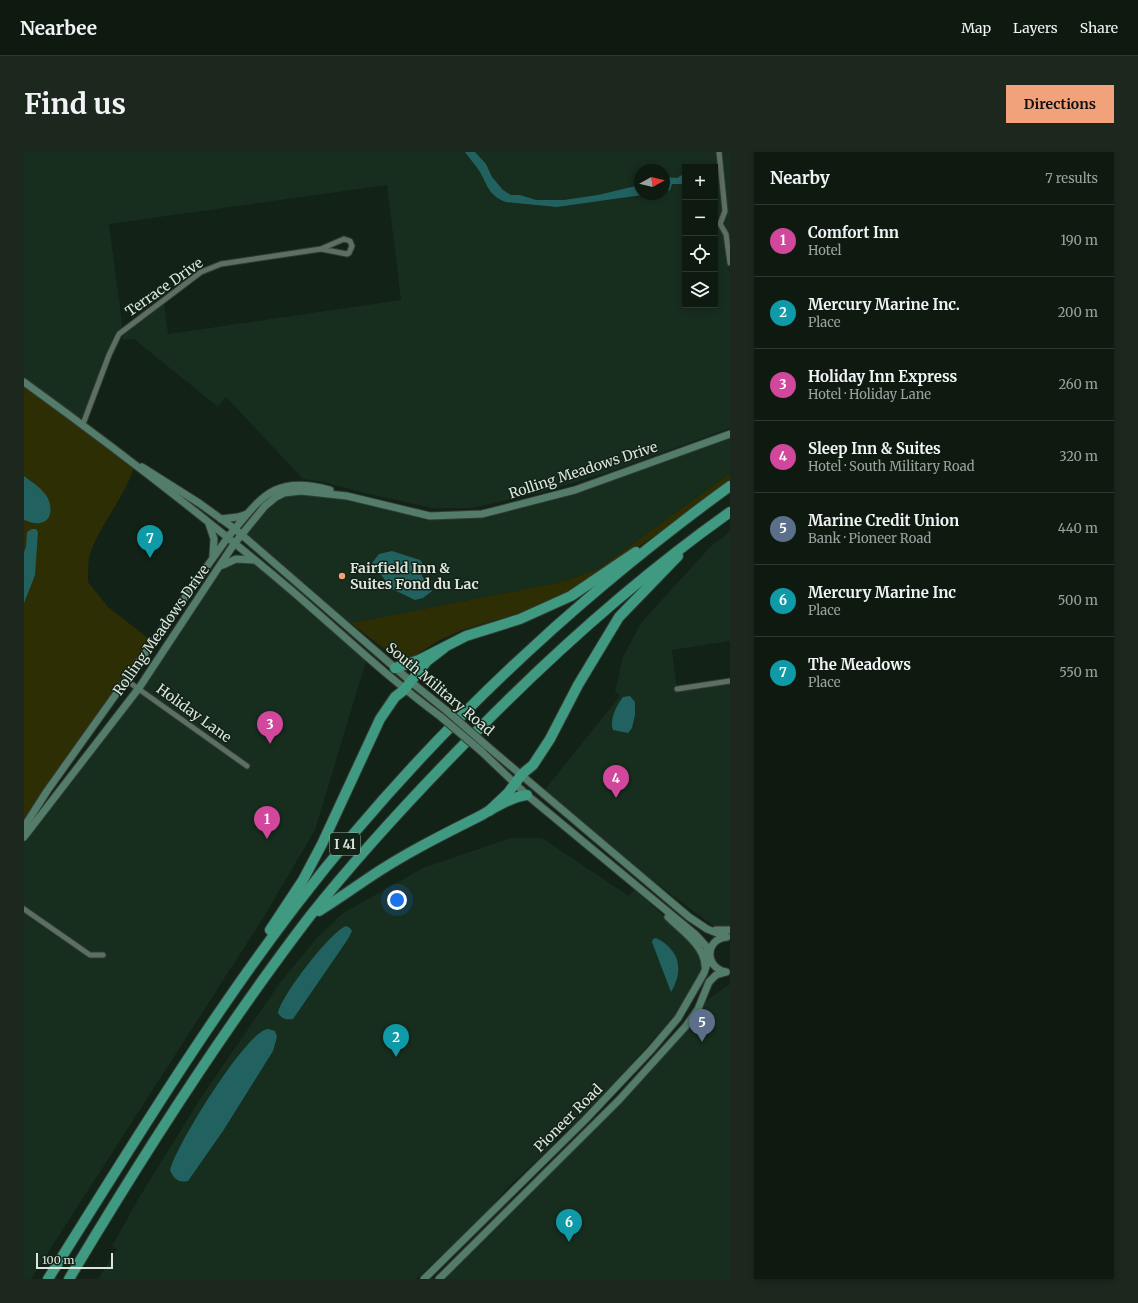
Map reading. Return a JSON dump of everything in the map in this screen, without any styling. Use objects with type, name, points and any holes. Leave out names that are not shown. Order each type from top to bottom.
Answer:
[{"type":"highway","name":"I 41","points":[[48,1279],[233,991],[297,904],[351,837],[424,755],[544,637],[687,517],[730,486]]},
{"type":"highway","name":"I 41","points":[[69,1279],[181,1101],[246,1002],[312,915],[402,809],[511,696],[650,572],[730,512]]},
{"type":"highway","points":[[395,668],[409,664],[466,636],[520,619],[571,596],[687,517]]},
{"type":"highway","points":[[489,811],[502,799],[522,774],[533,765],[550,739],[578,685],[619,617],[699,534]]},
{"type":"highway","points":[[233,991],[306,874],[322,844],[380,719],[395,697],[404,690],[427,661],[444,648]]},
{"type":"highway","points":[[312,915],[407,855],[489,811],[521,796],[527,795]]},
{"type":"main road","name":"South Military Road","points":[[24,382],[135,463],[228,537],[234,544],[404,690],[441,717],[527,795],[654,902],[699,937],[706,946],[715,968],[728,972]]},
{"type":"main road","name":"Rolling Meadows Drive","points":[[24,827],[47,791],[228,537],[261,499],[283,486],[306,486],[329,490],[347,496],[430,516],[482,514],[575,490],[730,434]]},
{"type":"main road","name":"South Military Road","points":[[135,463],[156,474],[235,529],[410,682],[447,711],[703,926],[729,935]]},
{"type":"main road","name":"Rolling Meadows Drive","points":[[24,838],[138,688],[234,544],[265,506],[276,497],[284,493],[301,491],[347,496]]},
{"type":"main road","points":[[221,519],[238,517],[249,513]]},
{"type":"main road","points":[[208,522],[214,540],[213,558]]},
{"type":"main road","points":[[220,567],[228,561],[236,559],[246,558],[255,561]]},
{"type":"main road","points":[[654,902],[699,949],[704,960],[704,973]]},
{"type":"main road","name":"Pioneer Road","points":[[424,1279],[598,1107],[642,1060],[675,1022],[704,973],[710,949],[716,940],[729,935]]},
{"type":"main road","name":"Pioneer Road","points":[[439,1279],[622,1097],[686,1026],[698,1009],[709,982],[716,975],[728,972]]},
{"type":"street","points":[[719,152],[725,211],[720,224],[726,234],[730,263]]},
{"type":"street","name":"Terrace Drive","points":[[83,424],[108,354],[119,334],[201,272],[221,264],[321,249],[344,239],[352,243],[352,250],[346,254],[321,249]]},
{"type":"street","name":"Holiday Lane","points":[[126,680],[247,766]]},
{"type":"street","points":[[677,688],[730,681]]},
{"type":"street","points":[[24,909],[90,955],[103,955]]},
{"type":"shaded area","points":[[24,152],[730,152],[730,252],[727,253],[730,272],[730,428],[606,473],[539,493],[471,508],[432,508],[364,493],[324,482],[303,479],[226,397],[218,407],[134,339],[123,340],[122,336],[127,331],[164,303],[168,334],[401,300],[387,185],[109,224],[123,331],[119,334],[83,424],[24,382]]},
{"type":"shaded area","points":[[24,382],[135,463],[126,487],[93,546],[89,558],[88,582],[108,607],[153,642],[24,827]]},
{"type":"shaded area","points":[[730,434],[730,473],[598,569],[562,582],[345,624],[241,535],[280,495],[321,493],[430,516],[482,514],[547,498]]},
{"type":"shaded area","points":[[730,473],[730,482],[659,533],[571,591],[529,610],[462,630],[438,641],[408,660],[402,661],[396,658],[351,623],[562,582],[598,569]]},
{"type":"shaded area","points":[[730,532],[730,641],[672,650],[677,688],[730,681],[730,938],[614,852],[543,792],[620,696],[615,692],[623,657],[641,623],[711,546]]},
{"type":"shaded area","points":[[228,561],[255,561],[367,658],[315,830],[262,920],[31,1279],[24,1279],[24,837],[139,688],[220,567]]},
{"type":"shaded area","points":[[511,838],[542,838],[629,896],[635,889],[690,941],[696,948],[702,962],[700,973],[673,1017],[607,1092],[577,1123],[563,1132],[547,1151],[508,1187],[483,1216],[416,1279],[98,1279],[117,1249],[112,1246],[140,1196],[200,1099],[279,984],[315,940],[343,913],[423,868]]},
{"type":"shaded area","points":[[730,984],[730,1279],[443,1279],[631,1092],[674,1045],[702,1004]]},
{"type":"water","points":[[465,152],[475,152],[486,164],[492,177],[503,190],[511,195],[520,195],[536,200],[564,200],[598,195],[634,186],[634,196],[557,207],[506,202],[491,192],[478,169]]},
{"type":"water","points":[[682,175],[682,184],[672,184],[670,190],[670,177],[677,178]]},
{"type":"water","points":[[24,476],[36,485],[48,498],[50,514],[46,520],[41,523],[24,520]]},
{"type":"water","points":[[32,529],[36,529],[38,532],[35,575],[24,603],[24,552],[26,547],[27,532]]},
{"type":"water","points":[[392,551],[420,560],[423,564],[422,576],[432,591],[423,598],[415,600],[392,589],[372,563],[379,554]]},
{"type":"water","points":[[630,696],[635,702],[635,715],[632,728],[628,733],[613,730],[612,721],[616,708],[623,697]]},
{"type":"water","points":[[346,926],[352,931],[348,939],[293,1019],[281,1017],[278,1013],[281,1005],[296,980],[329,939]]},
{"type":"water","points":[[656,938],[670,948],[677,961],[678,976],[671,992],[652,942],[653,939]]},
{"type":"water","points":[[268,1029],[275,1031],[277,1037],[273,1051],[223,1131],[188,1181],[177,1180],[170,1170],[184,1139],[197,1116],[229,1068],[244,1049],[258,1035]]},
{"type":"place","name":"The Meadows","points":[[150,558]]},
{"type":"place","name":"Fairfield Inn & Suites Fond du Lac","points":[[342,576]]},
{"type":"place","name":"Holiday Inn Express","points":[[270,744]]},
{"type":"place","name":"Sleep Inn & Suites","points":[[616,798]]},
{"type":"place","name":"Comfort Inn","points":[[267,839]]},
{"type":"place","name":"Marine Credit Union","points":[[702,1042]]},
{"type":"place","name":"Mercury Marine Inc.","points":[[396,1057]]},
{"type":"place","name":"Mercury Marine Inc","points":[[569,1242]]}]
